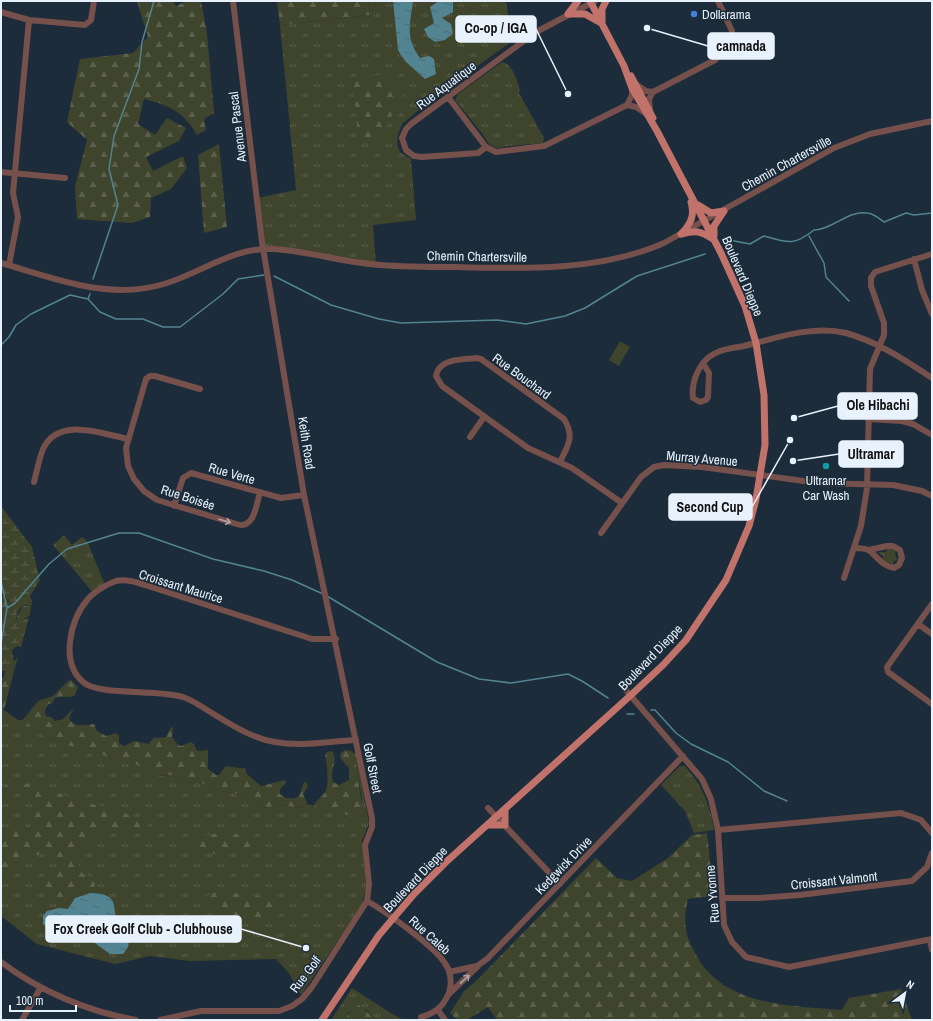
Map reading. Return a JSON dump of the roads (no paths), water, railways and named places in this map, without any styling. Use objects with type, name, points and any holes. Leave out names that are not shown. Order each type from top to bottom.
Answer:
[{"type":"main road","points":[[568,14],[578,1]]},
{"type":"main road","points":[[602,25],[602,12],[606,1]]},
{"type":"main road","points":[[592,2],[602,25]]},
{"type":"main road","points":[[568,14],[586,14],[602,25]]},
{"type":"main road","name":"Boulevard Dieppe","points":[[322,1020],[353,972],[393,918],[436,872],[631,695],[663,665],[686,640],[726,580],[749,526],[761,475],[764,445],[765,415],[761,366],[756,343],[745,306],[715,240],[688,192],[602,25]]},
{"type":"main road","points":[[688,192],[703,209],[711,213],[724,210]]},
{"type":"main road","points":[[681,234],[687,228],[692,217],[693,209],[688,192]]},
{"type":"main road","points":[[715,240],[714,226],[724,210]]},
{"type":"main road","points":[[681,234],[693,231],[700,232],[715,240]]},
{"type":"main road","points":[[488,825],[505,825],[505,810]]},
{"type":"street","points":[[1,12],[29,20],[87,24],[92,17],[94,1]]},
{"type":"street","name":"Avenue Pascal","points":[[233,1],[264,250]]},
{"type":"street","points":[[448,97],[486,147],[496,152],[544,146],[627,105],[635,87],[653,92],[715,60],[729,48],[732,40],[732,31],[718,1]]},
{"type":"street","name":"Rue Aquatique","points":[[486,147],[478,153],[422,157],[411,155],[406,150],[402,138],[406,129],[536,32],[592,2]]},
{"type":"street","points":[[9,266],[18,217],[13,193],[29,20]]},
{"type":"street","points":[[627,105],[648,112],[649,101],[653,92]]},
{"type":"street","name":"Chemin Chartersville","points":[[1,263],[88,287],[111,291],[130,290],[165,284],[223,258],[274,249],[381,265],[544,268],[612,260],[634,255],[681,234],[834,148],[870,134],[932,121]]},
{"type":"street","points":[[1,172],[65,178]]},
{"type":"street","name":"Keith Road","points":[[264,250],[304,496],[336,640]]},
{"type":"street","points":[[844,578],[862,526],[867,483],[870,369],[881,346],[884,335],[884,323],[871,286],[871,278],[875,272],[932,254]]},
{"type":"street","points":[[914,259],[922,290],[932,314]]},
{"type":"street","points":[[703,363],[709,374],[708,397],[704,401],[700,402],[693,398],[693,384],[698,371],[703,363],[710,356],[719,352],[800,333],[830,331],[846,333],[881,346],[932,378]]},
{"type":"street","name":"Rue Bouchard","points":[[560,462],[571,436],[564,419],[481,360],[476,358],[444,363],[439,367],[436,376],[442,386],[528,448],[572,468],[622,503]]},
{"type":"street","name":"Rue Boisée","points":[[200,389],[156,376],[148,377],[143,384],[128,439],[126,456],[134,479],[152,498],[240,525],[245,525],[252,518],[260,492]]},
{"type":"street","points":[[470,437],[484,417]]},
{"type":"street","points":[[868,419],[907,422],[932,435]]},
{"type":"street","points":[[34,482],[45,445],[60,432],[78,429],[128,439]]},
{"type":"street","name":"Murray Avenue","points":[[601,533],[622,503],[648,471],[664,464],[702,467],[818,483],[867,483],[894,485],[922,491],[932,496]]},
{"type":"street","name":"Rue Verte","points":[[174,506],[183,478],[188,474],[285,499],[304,496]]},
{"type":"street","points":[[854,548],[869,550],[893,546],[900,550],[902,558],[896,567],[889,568],[881,563],[869,550]]},
{"type":"street","name":"Croissant Maurice","points":[[336,640],[312,640],[145,585],[117,581],[88,599],[78,616],[69,654],[73,669],[82,682],[93,688],[156,692],[183,697],[248,734],[274,742],[310,745],[356,740]]},
{"type":"street","points":[[932,604],[887,667],[888,672],[932,704]]},
{"type":"street","points":[[918,624],[932,634]]},
{"type":"street","name":"Golf Street","points":[[336,640],[372,820],[365,845],[369,884],[367,901]]},
{"type":"street","name":"Rue Yvonne","points":[[624,688],[684,756],[702,780],[711,799],[718,830],[724,925],[732,942],[746,957],[789,967],[818,963],[872,950],[931,940]]},
{"type":"street","name":"Kedgwick Drive","points":[[449,994],[560,884],[684,756]]},
{"type":"street","points":[[488,808],[560,884]]},
{"type":"street","points":[[718,830],[901,813],[921,820],[932,833]]},
{"type":"street","name":"Croissant Valmont","points":[[722,898],[759,898],[800,895],[912,881],[926,867],[932,853]]},
{"type":"street","name":"Rue Caleb","points":[[367,901],[393,918],[440,956],[450,972],[451,984],[449,994]]},
{"type":"street","name":"Rue Golf","points":[[160,1020],[198,1011],[274,1011],[285,1009],[294,1005],[302,999],[312,987],[367,901]]},
{"type":"street","points":[[931,940],[932,950]]},
{"type":"street","points":[[1,962],[41,987],[82,1005],[136,1020]]},
{"type":"street","points":[[450,972],[480,964]]},
{"type":"street","points":[[22,1020],[41,987]]},
{"type":"street","points":[[421,1017],[438,1010],[449,994]]},
{"type":"street","points":[[438,1010],[445,1020]]},
{"type":"water","points":[[393,1],[413,1],[410,24],[410,37],[412,44],[420,58],[429,56],[434,59],[436,74],[425,79],[405,61],[398,50]]},
{"type":"water","points":[[439,1],[453,1],[453,12],[442,18],[451,24],[453,33],[445,40],[435,42],[428,37],[424,29],[434,23],[430,7]]},
{"type":"water","points":[[91,893],[101,894],[111,899],[117,927],[127,939],[129,945],[123,954],[110,954],[88,938],[51,930],[43,924],[43,916],[47,911],[59,908],[68,909],[75,898]]},
{"type":"waterway","points":[[93,279],[118,205],[109,169],[114,136],[139,69],[142,42],[154,1]]},
{"type":"waterway","points":[[729,240],[750,244],[764,236],[790,242],[801,239],[814,230],[827,227],[853,214],[872,214],[884,222],[906,213],[914,215],[932,213]]},
{"type":"waterway","points":[[809,236],[824,263],[826,277],[849,301]]},
{"type":"waterway","points":[[274,276],[331,305],[379,319],[401,323],[497,320],[526,324],[565,316],[585,308],[637,276],[705,254]]},
{"type":"waterway","points":[[1,345],[9,337],[16,325],[31,314],[70,295],[88,299],[100,312],[116,319],[143,319],[163,327],[180,327],[223,294],[238,279],[264,275]]},
{"type":"waterway","points":[[88,299],[90,294]]},
{"type":"waterway","points":[[7,608],[15,603],[49,564],[67,549],[119,533],[139,533],[213,559],[264,571],[292,580],[323,594]]},
{"type":"waterway","points":[[1,581],[7,608],[1,644]]},
{"type":"waterway","points":[[327,596],[437,662],[479,679],[511,683],[568,674],[582,681],[608,698]]},
{"type":"waterway","points":[[651,710],[655,710],[676,733],[691,744],[728,762],[764,791],[787,801]]},
{"type":"waterway","points":[[627,714],[634,714]]},
{"type":"place","name":"Dollarama","points":[[694,14]]},
{"type":"place","name":"camnada","points":[[647,28]]},
{"type":"place","name":"Co-op / IGA","points":[[568,94]]},
{"type":"place","name":"Ole Hibachi","points":[[794,418]]},
{"type":"place","name":"Second Cup","points":[[790,440]]},
{"type":"place","name":"Ultramar","points":[[793,461]]},
{"type":"place","name":"Ultramar Car Wash","points":[[826,466]]},
{"type":"place","name":"Fox Creek Golf Club - Clubhouse","points":[[306,948]]}]
